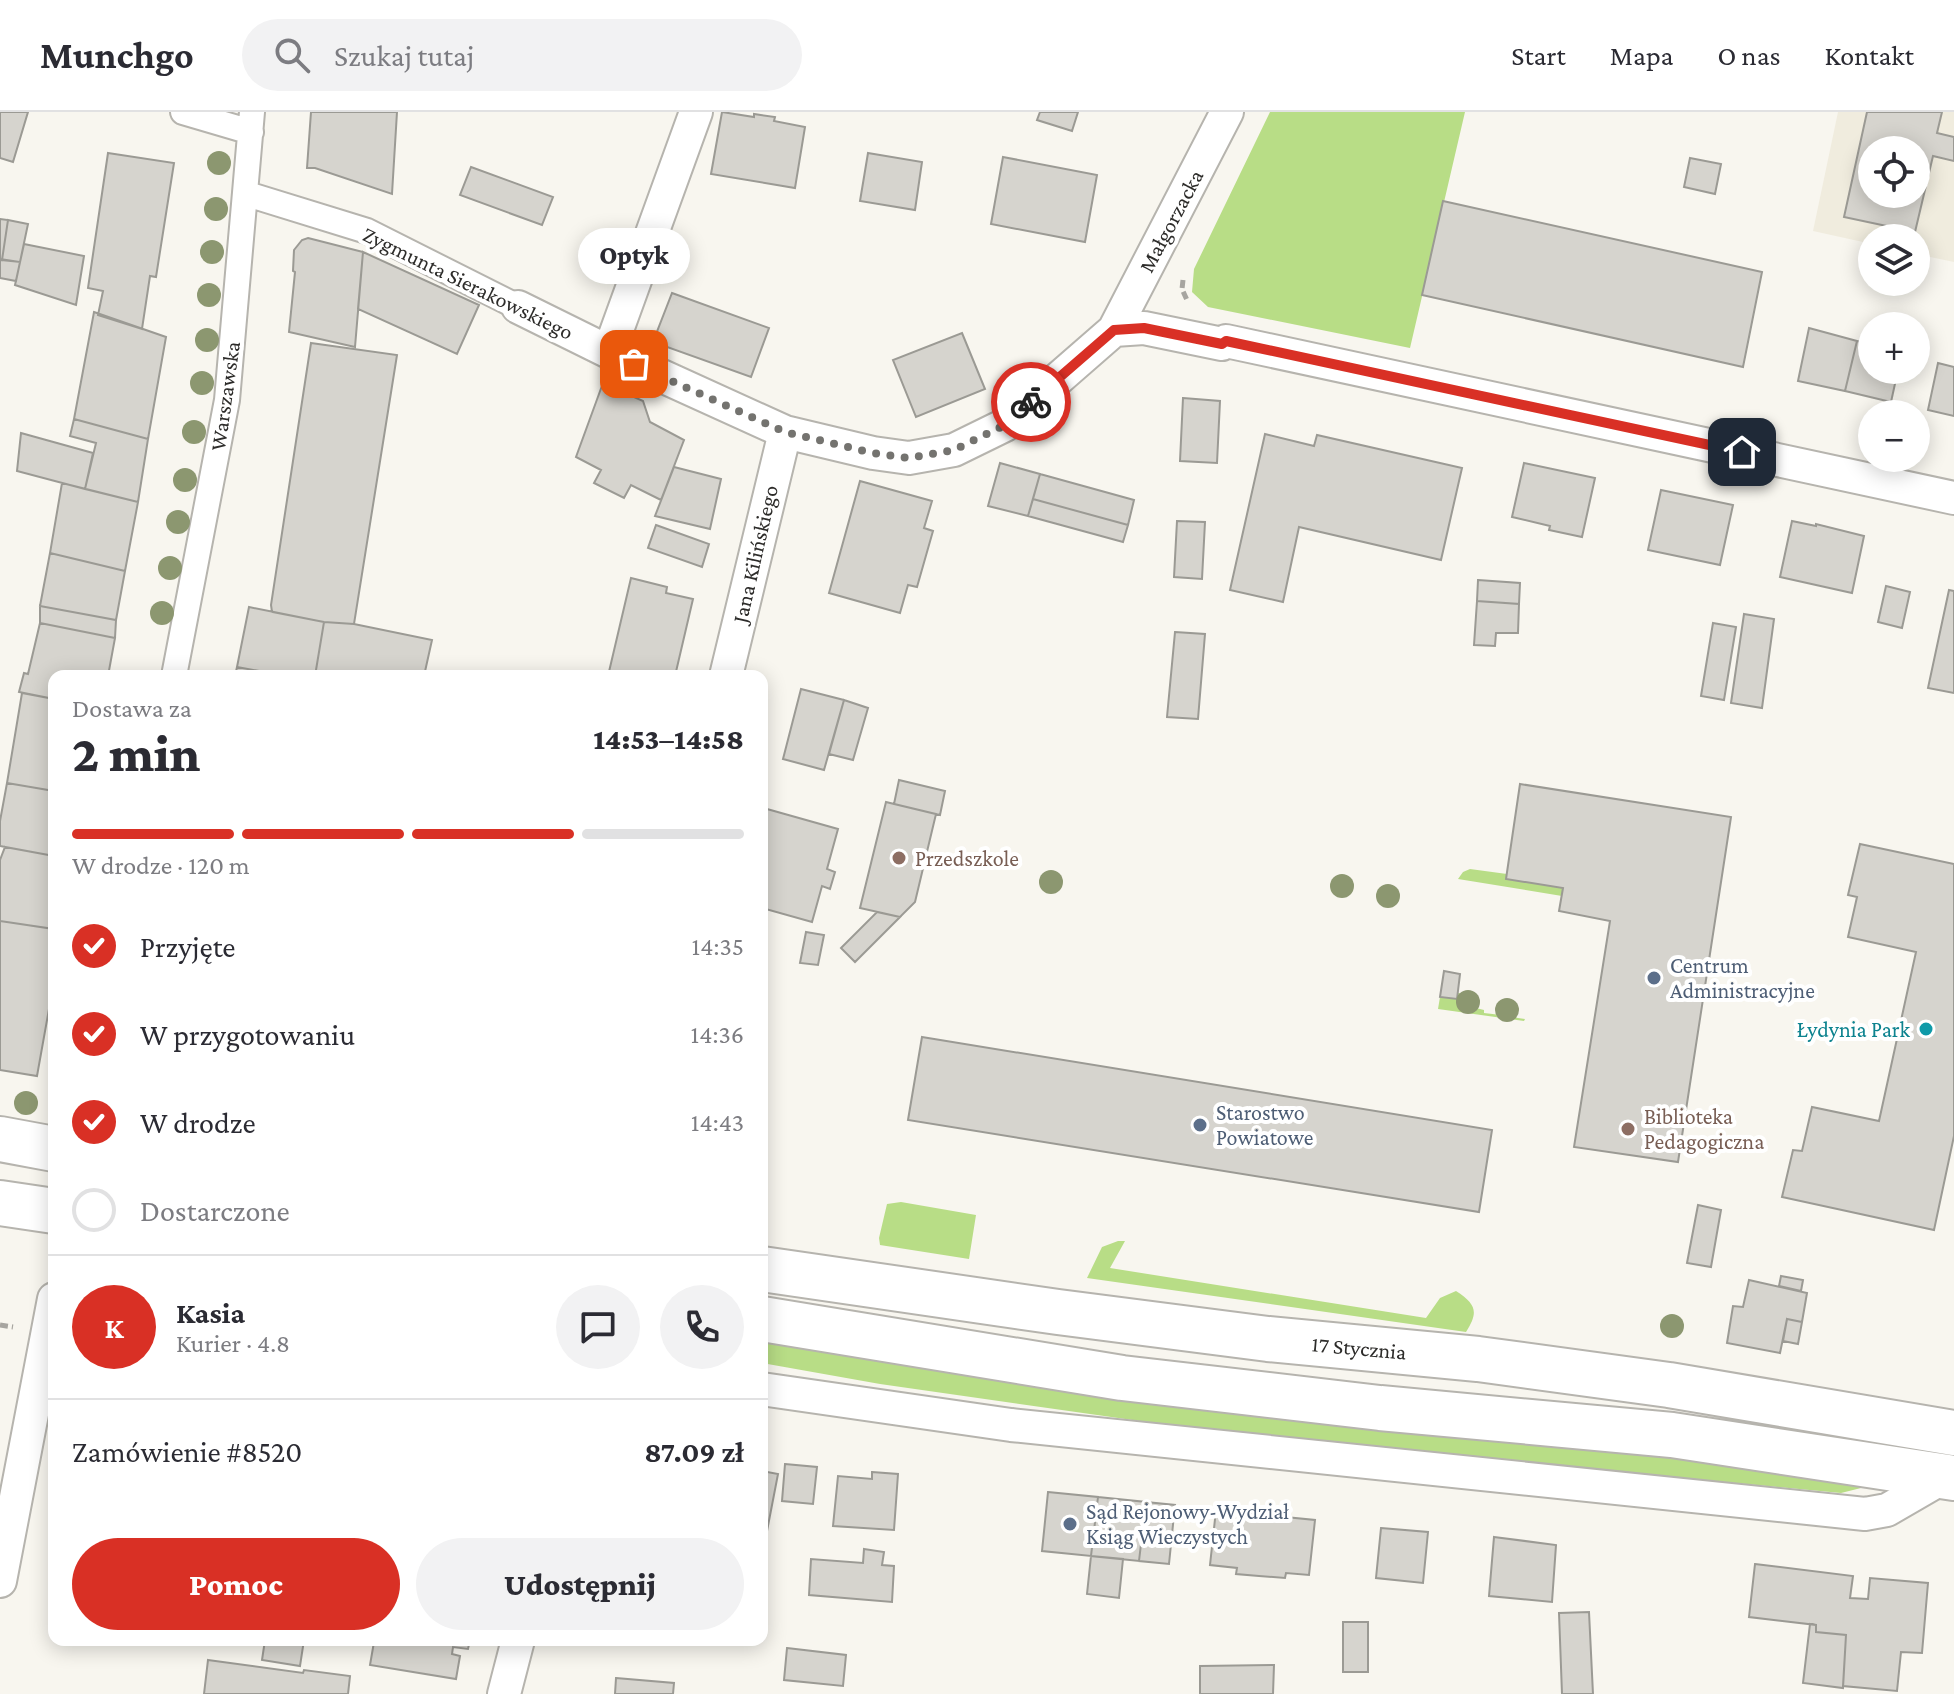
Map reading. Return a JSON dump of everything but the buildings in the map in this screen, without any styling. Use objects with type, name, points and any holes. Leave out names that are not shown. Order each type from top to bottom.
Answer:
[{"type":"main road","points":[[0,1139],[48,1148]]},
{"type":"main road","points":[[0,1203],[48,1210]]},
{"type":"main road","name":"17 Stycznia","points":[[768,1270],[1238,1335],[1478,1359],[1669,1385],[1954,1433]]},
{"type":"main road","points":[[768,1320],[1122,1378],[1396,1409],[1672,1435],[1949,1477]]},
{"type":"street","points":[[183,112],[252,122]]},
{"type":"street","points":[[609,352],[696,112]]},
{"type":"street","name":"Małgorzacka","points":[[1114,330],[1227,112]]},
{"type":"street","name":"Warszawska","points":[[175,670],[227,400],[252,122]]},
{"type":"street","name":"Zygmunta Sierakowskiego","points":[[247,194],[367,231],[609,352],[785,432],[873,453],[909,458],[954,450],[1005,425],[1114,330]]},
{"type":"street","points":[[1114,330],[1144,328],[1222,344],[1226,341],[1954,498]]},
{"type":"street","name":"Jana Kilińskiego","points":[[727,670],[785,432]]},
{"type":"street","points":[[0,1581],[48,1330]]},
{"type":"street","points":[[768,1390],[1011,1425],[1865,1514],[1887,1510],[1949,1477]]},
{"type":"street","points":[[504,1694],[516,1646]]},
{"type":"path","points":[[1184,270],[1182,289],[1191,308]]},
{"type":"shaded area","points":[[1838,112],[1954,112],[1954,262],[1930,257],[1930,224],[1858,224],[1858,241],[1813,231]]},
{"type":"green space","points":[[1270,112],[1465,112],[1410,348],[1208,307],[1192,292],[1194,269]]},
{"type":"green space","points":[[1470,869],[1507,874],[1563,888],[1562,896],[1458,879]]},
{"type":"green space","points":[[1458,993],[1477,996],[1476,1008],[1484,1010],[1484,1013],[1501,1015],[1503,1007],[1512,1008],[1511,1017],[1525,1019],[1438,1009],[1440,997],[1457,999]]},
{"type":"green space","points":[[901,1202],[976,1215],[969,1259],[880,1245],[887,1204]]},
{"type":"green space","points":[[1125,1241],[1110,1268],[1426,1318],[1440,1298],[1456,1291],[1471,1304],[1473,1319],[1466,1332],[1087,1278],[1102,1247]]},
{"type":"green space","points":[[768,1338],[1533,1437],[1863,1484],[1861,1488],[1841,1493],[1245,1436],[880,1384],[768,1364]]},
{"type":"way so far","points":[[634,364],[785,432],[873,453],[909,458],[954,450],[1005,425],[1031,402]]},
{"type":"place","name":"Optyk","points":[[634,364]]},
{"type":"place","name":"Przedszkole","points":[[899,858]]},
{"type":"place","name":"Centrum Administracyjne","points":[[1654,978]]},
{"type":"place","name":"Łydynia Park","points":[[1926,1029]]},
{"type":"place","name":"Starostwo Powiatowe","points":[[1200,1125]]},
{"type":"place","name":"Biblioteka Pedagogiczna","points":[[1628,1129]]},
{"type":"place","name":"Sąd Rejonowy-Wydział Ksiąg Wieczystych","points":[[1070,1524]]},
{"type":"route","points":[[1031,402],[1114,330],[1144,328],[1222,344],[1226,341],[1742,452]]}]
